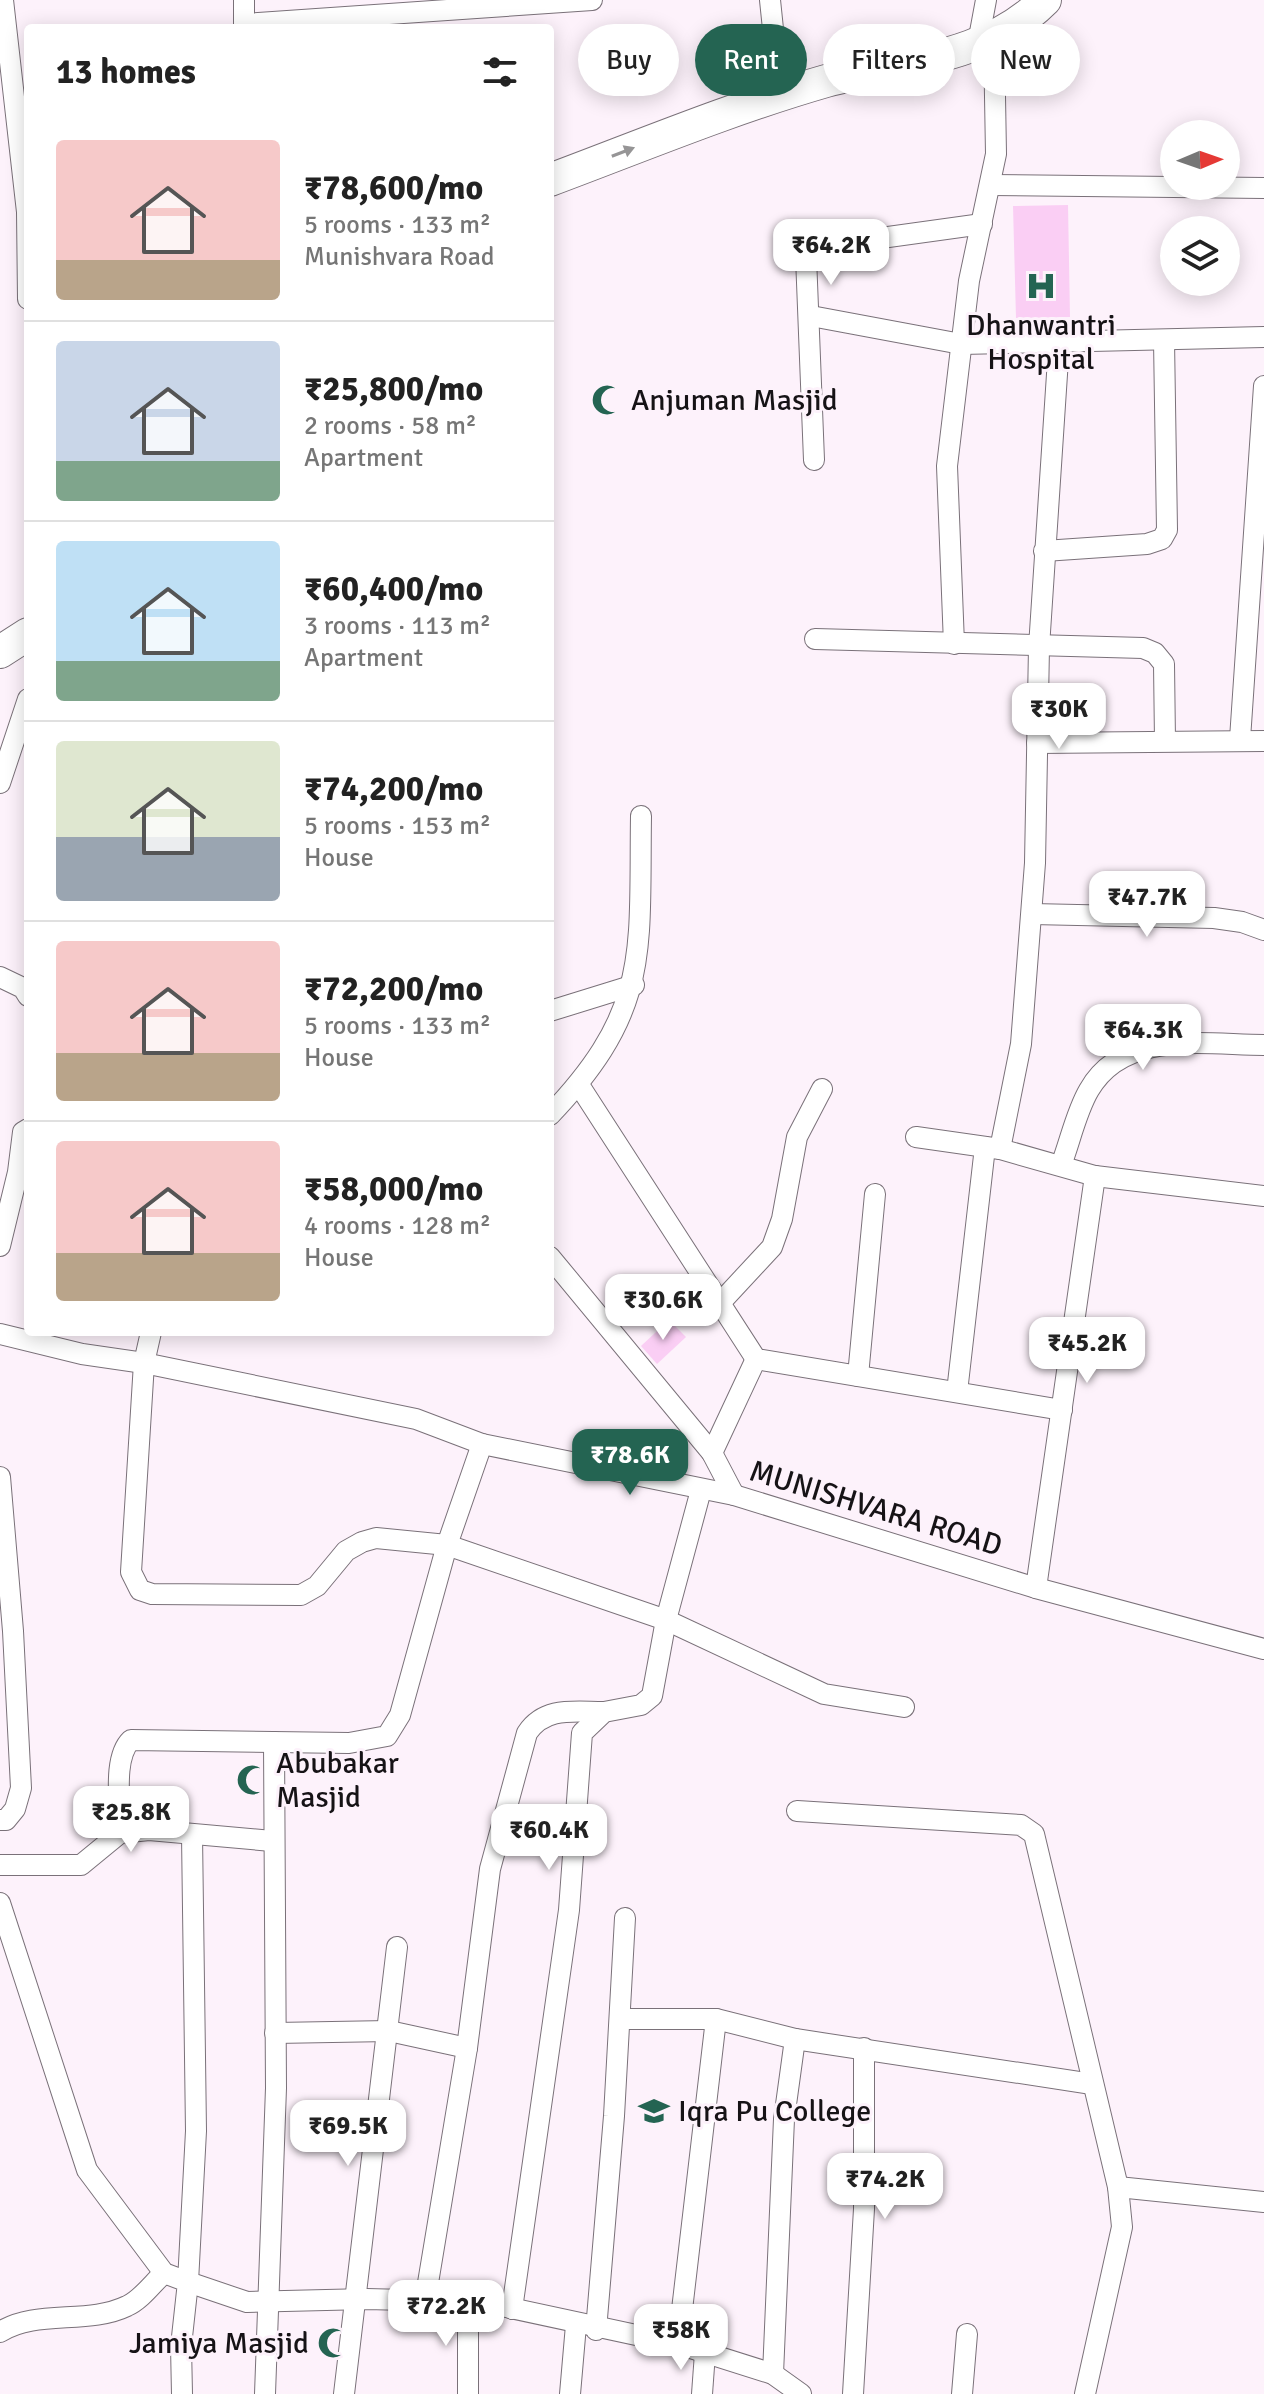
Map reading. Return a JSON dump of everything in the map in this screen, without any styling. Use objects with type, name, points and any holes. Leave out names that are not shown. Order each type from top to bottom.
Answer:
[{"type":"main road","points":[[1021,24],[1045,0]]},
{"type":"main road","points":[[554,179],[825,82],[971,45]]},
{"type":"main road","points":[[0,652],[24,637]]},
{"type":"street","points":[[3,0],[2,28],[18,59],[9,151],[24,202]]},
{"type":"street","points":[[244,0],[244,24]]},
{"type":"street","points":[[276,24],[468,12],[592,0]]},
{"type":"street","points":[[770,0],[780,97]]},
{"type":"street","points":[[986,0],[986,24]]},
{"type":"street","points":[[954,644],[947,466],[969,281],[996,154],[991,96]]},
{"type":"street","points":[[990,185],[1264,188]]},
{"type":"street","points":[[814,460],[811,316],[806,257],[845,243],[982,224]]},
{"type":"street","points":[[811,316],[961,344],[1264,337]]},
{"type":"street","points":[[1044,551],[1147,544],[1162,539],[1167,530],[1164,340]]},
{"type":"street","points":[[957,1392],[992,1148],[1021,1044],[1032,914],[1039,647],[1059,344]]},
{"type":"street","points":[[1240,739],[1264,386]]},
{"type":"street","points":[[815,639],[1143,648],[1155,653],[1164,664],[1165,741]]},
{"type":"street","points":[[0,783],[24,711]]},
{"type":"street","points":[[1037,743],[1264,741]]},
{"type":"street","points":[[554,1111],[579,1085],[619,1024],[634,985],[639,949],[641,816]]},
{"type":"street","points":[[1032,914],[1214,918],[1242,922],[1264,930]]},
{"type":"street","points":[[0,977],[24,990]]},
{"type":"street","points":[[554,1010],[634,985]]},
{"type":"street","points":[[1061,1165],[1089,1090],[1109,1067],[1129,1053],[1152,1045],[1264,1045]]},
{"type":"street","points":[[579,1085],[756,1359],[1062,1410]]},
{"type":"street","points":[[720,1303],[772,1247],[782,1219],[797,1137],[822,1089]]},
{"type":"street","points":[[0,1246],[18,1172],[24,1131]]},
{"type":"street","points":[[916,1137],[992,1148],[1095,1176],[1264,1196]]},
{"type":"street","points":[[1036,1588],[1095,1176]]},
{"type":"street","points":[[858,1376],[875,1194]]},
{"type":"street","points":[[554,1262],[712,1453],[734,1495]]},
{"type":"street","name":"MUNISHVARA ROAD","points":[[0,1334],[82,1354],[144,1363],[416,1419],[482,1444],[734,1495],[1036,1588],[1264,1649]]},
{"type":"street","points":[[150,1336],[144,1363],[131,1572],[140,1590],[152,1594],[301,1595],[317,1586],[346,1551],[362,1542],[376,1538],[447,1545],[666,1620],[824,1694],[904,1707]]},
{"type":"street","points":[[712,1453],[756,1359]]},
{"type":"street","points":[[120,1833],[121,1759],[124,1747],[131,1740],[349,1743],[387,1736],[400,1715],[447,1545],[482,1444]]},
{"type":"street","points":[[0,1477],[13,1631],[21,1788],[15,1809],[6,1820],[0,1820]]},
{"type":"street","points":[[425,2301],[467,2048],[490,1869],[527,1733],[536,1720],[548,1713],[604,1712],[641,1705],[652,1696],[666,1620],[701,1490]]},
{"type":"street","points":[[512,2309],[569,1910],[577,1764],[582,1733],[604,1712]]},
{"type":"street","points":[[265,2394],[275,2033],[274,1742]]},
{"type":"street","points":[[797,1811],[1021,1825],[1034,1834],[1118,2187],[1122,2227],[1085,2394]]},
{"type":"street","points":[[0,1865],[81,1865],[120,1833],[149,1830],[272,1841]]},
{"type":"street","points":[[182,2394],[181,2346],[188,2282],[196,2131],[192,1835]]},
{"type":"street","points":[[0,1903],[87,2170],[164,2273],[247,2302],[468,2302],[512,2309],[678,2344],[773,2374],[801,2394]]},
{"type":"street","points":[[570,2394],[586,2327],[620,2019],[625,1918]]},
{"type":"street","points":[[344,2394],[352,2300],[389,2031],[397,1947]]},
{"type":"street","points":[[620,2019],[716,2019],[795,2039],[1092,2084]]},
{"type":"street","points":[[678,2344],[716,2019]]},
{"type":"street","points":[[275,2033],[389,2031],[467,2048]]},
{"type":"street","points":[[773,2374],[784,2119],[795,2039]]},
{"type":"street","points":[[853,2394],[864,2209],[864,2048]]},
{"type":"street","points":[[1118,2187],[1264,2202]]},
{"type":"street","points":[[0,2332],[18,2324],[110,2312],[130,2305],[164,2273]]},
{"type":"street","points":[[468,2302],[468,2394]]},
{"type":"street","points":[[962,2394],[967,2334]]},
{"type":"street","points":[[702,2394],[705,2353]]},
{"type":"building","points":[[1068,205],[1070,317],[1016,318],[1013,206]]},
{"type":"building","points":[[669,1320],[686,1337],[657,1364],[641,1346]]},
{"type":"place","name":"Dhanwantri Hospital","points":[[1041,286]]},
{"type":"place","name":"Anjuman Masjid","points":[[607,400]]},
{"type":"place","name":"Abubakar Masjid","points":[[252,1780]]},
{"type":"place","name":"Iqra Pu College","points":[[654,2111]]},
{"type":"place","name":"Jamiya Masjid","points":[[333,2343]]}]
